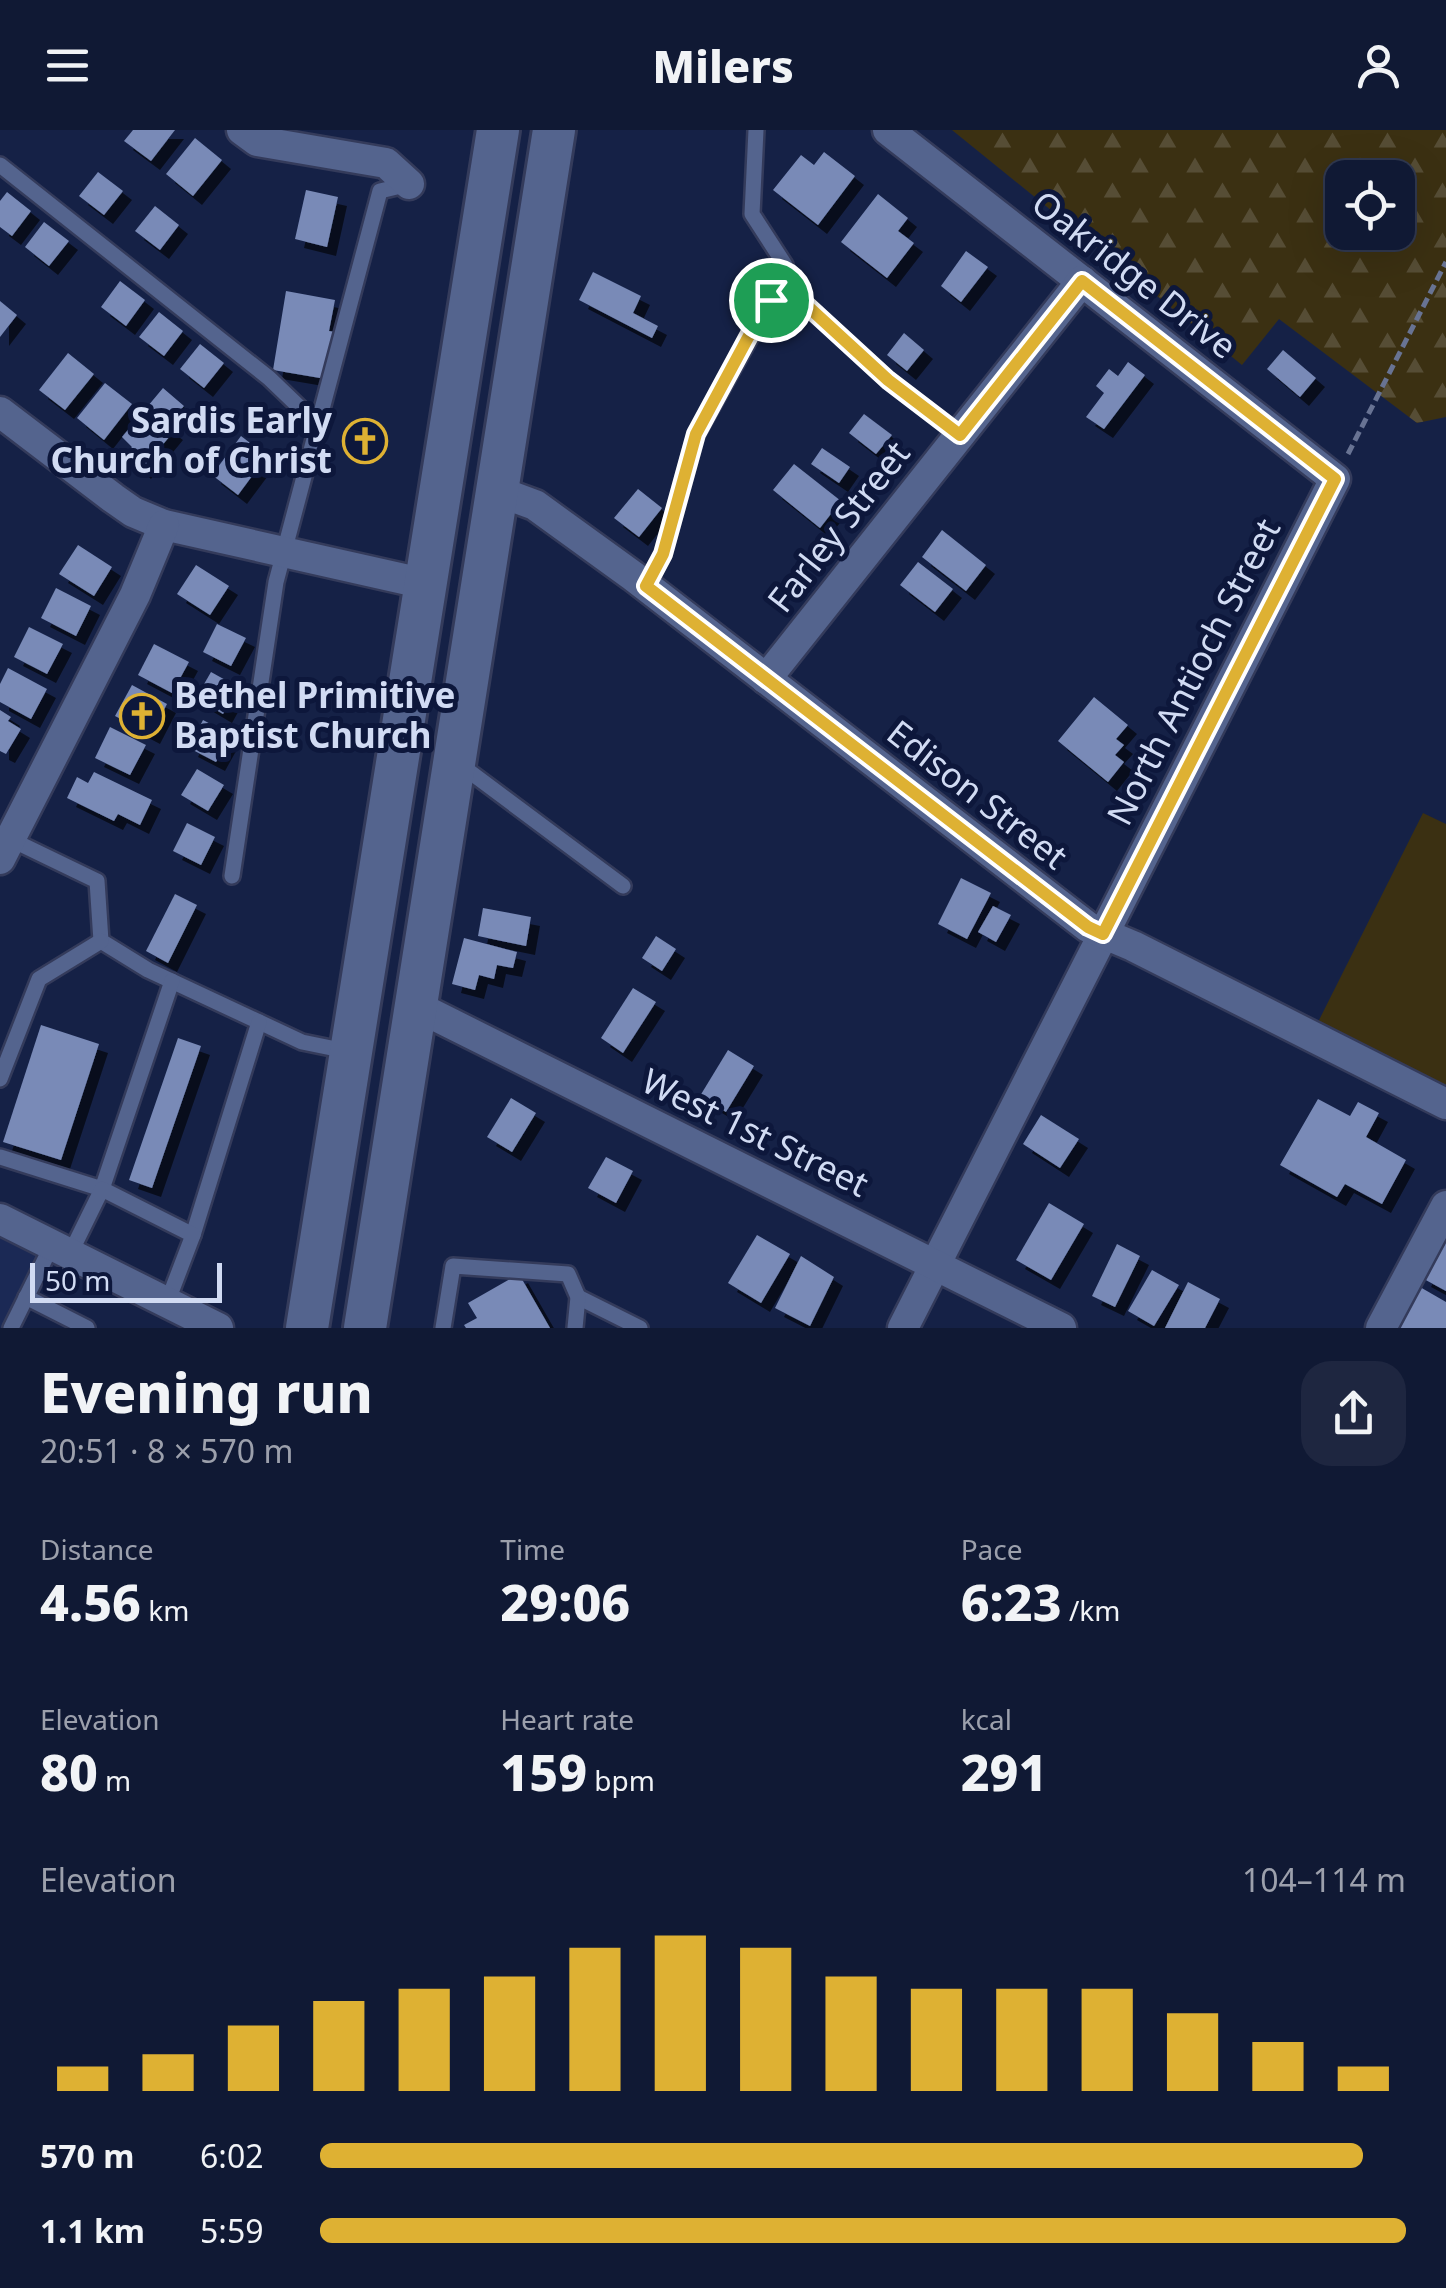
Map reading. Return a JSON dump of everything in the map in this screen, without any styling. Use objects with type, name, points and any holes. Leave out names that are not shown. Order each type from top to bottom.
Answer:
[{"type":"main road","points":[[307,1328],[498,130]]},
{"type":"main road","points":[[365,1328],[554,130]]},
{"type":"street","points":[[242,130],[257,141],[386,163],[409,184]]},
{"type":"street","name":"Oakridge Drive","points":[[888,130],[1335,479]]},
{"type":"street","name":"Farley Street","points":[[766,679],[1082,281]]},
{"type":"street","points":[[0,412],[133,512],[164,524],[426,584]]},
{"type":"street","name":"North Antioch Street","points":[[903,1328],[1335,479]]},
{"type":"street","name":"Edison Street","points":[[497,491],[535,504],[1088,927],[1446,1104]]},
{"type":"street","points":[[5,849],[135,594],[164,524]]},
{"type":"street","name":"West 1st Street","points":[[416,1006],[1061,1328]]},
{"type":"street","points":[[1381,1328],[1446,1206]]},
{"type":"street","points":[[0,1218],[201,1324]]},
{"type":"lane","points":[[646,586],[663,554],[696,434],[786,266],[752,214],[756,130]]},
{"type":"lane","points":[[0,165],[269,378],[316,424]]},
{"type":"lane","points":[[232,876],[276,582],[316,424],[380,190],[409,184]]},
{"type":"lane","points":[[779,280],[888,380],[960,435]]},
{"type":"lane","points":[[454,761],[623,886]]},
{"type":"lane","points":[[5,849],[96,881],[101,942]]},
{"type":"lane","points":[[101,942],[172,981],[302,1042],[353,1052]]},
{"type":"lane","points":[[0,1079],[39,979],[101,942]]},
{"type":"lane","points":[[11,1328],[26,1297],[102,1189],[172,981]]},
{"type":"lane","points":[[166,1303],[193,1236],[259,1022]]},
{"type":"lane","points":[[0,1158],[102,1189],[193,1236]]},
{"type":"lane","points":[[443,1328],[453,1266],[568,1274],[578,1297],[575,1328]]},
{"type":"lane","points":[[26,1297],[87,1328]]},
{"type":"lane","points":[[578,1297],[640,1328]]},
{"type":"path","points":[[1335,479],[1446,262]]},
{"type":"shaded area","points":[[0,1219],[46,1242],[2,1328],[0,1328]]},
{"type":"green space","points":[[952,130],[1446,130],[1446,417],[1417,423],[1279,319],[1242,365]]},
{"type":"green space","points":[[1423,813],[1446,824],[1446,1104],[1311,1036]]},
{"type":"building","points":[[133,130],[175,130],[151,161],[124,141]]},
{"type":"building","points":[[195,138],[222,160],[193,196],[166,174]]},
{"type":"building","points":[[824,152],[855,176],[818,225],[773,190],[801,155],[814,165]]},
{"type":"building","points":[[98,172],[123,191],[104,215],[79,196]]},
{"type":"building","points":[[306,190],[338,197],[327,247],[295,239]]},
{"type":"building","points":[[7,192],[31,211],[12,236],[0,227],[0,201]]},
{"type":"building","points":[[878,194],[908,218],[898,231],[914,243],[887,278],[841,242]]},
{"type":"building","points":[[155,206],[179,225],[160,250],[135,231]]},
{"type":"building","points":[[44,222],[69,241],[49,266],[25,247]]},
{"type":"building","points":[[966,251],[988,267],[961,302],[941,286]]},
{"type":"building","points":[[593,272],[641,296],[633,313],[658,326],[652,338],[579,300]]},
{"type":"building","points":[[120,281],[145,300],[126,326],[101,307]]},
{"type":"building","points":[[286,291],[335,300],[329,331],[335,332],[326,379],[273,370]]},
{"type":"building","points":[[0,301],[17,315],[0,337]]},
{"type":"building","points":[[159,312],[183,331],[164,356],[139,337]]},
{"type":"building","points":[[904,333],[924,350],[907,371],[887,355]]},
{"type":"building","points":[[200,344],[224,363],[204,388],[180,369]]},
{"type":"building","points":[[1283,350],[1316,378],[1300,397],[1267,369]]},
{"type":"building","points":[[68,353],[94,374],[65,410],[39,390]]},
{"type":"building","points":[[1128,362],[1145,375],[1104,429],[1086,417],[1104,393],[1096,386],[1109,369],[1118,376]]},
{"type":"building","points":[[105,383],[132,404],[104,440],[77,418]]},
{"type":"building","points":[[163,388],[184,406],[167,426],[174,431],[142,470],[125,456],[132,447],[122,437]]},
{"type":"building","points":[[864,414],[892,435],[876,454],[849,433]]},
{"type":"building","points":[[241,436],[267,456],[238,495],[212,475]]},
{"type":"building","points":[[822,448],[850,467],[839,483],[811,464]]},
{"type":"building","points":[[794,464],[841,501],[820,528],[773,490]]},
{"type":"building","points":[[638,489],[662,508],[639,537],[614,518]]},
{"type":"building","points":[[942,530],[986,565],[966,591],[922,557]]},
{"type":"building","points":[[78,545],[112,567],[94,596],[59,574]]},
{"type":"building","points":[[918,562],[953,589],[935,612],[900,585]]},
{"type":"building","points":[[196,565],[229,586],[210,615],[177,594]]},
{"type":"building","points":[[56,588],[91,606],[76,636],[41,618]]},
{"type":"building","points":[[217,624],[246,638],[231,666],[203,652]]},
{"type":"building","points":[[29,627],[63,644],[47,674],[14,657]]},
{"type":"building","points":[[154,644],[189,662],[172,693],[138,675]]},
{"type":"building","points":[[8,668],[47,689],[31,719],[0,702],[0,684]]},
{"type":"building","points":[[211,672],[238,687],[223,714],[196,698]]},
{"type":"building","points":[[132,685],[167,704],[151,735],[115,716]]},
{"type":"building","points":[[1094,697],[1128,725],[1116,739],[1124,745],[1115,755],[1124,762],[1108,782],[1058,741]]},
{"type":"building","points":[[0,710],[21,729],[6,754],[0,751]]},
{"type":"building","points":[[203,720],[231,735],[216,762],[189,748]]},
{"type":"building","points":[[110,727],[146,745],[130,775],[95,758]]},
{"type":"building","points":[[197,769],[224,785],[208,811],[181,795]]},
{"type":"building","points":[[94,772],[152,800],[140,825],[118,814],[114,821],[67,798],[77,777],[88,783]]},
{"type":"building","points":[[187,823],[215,837],[201,865],[173,851]]},
{"type":"building","points":[[961,878],[991,893],[967,939],[938,924]]},
{"type":"building","points":[[175,894],[197,905],[168,963],[146,951]]},
{"type":"building","points":[[993,906],[1011,915],[996,942],[978,932]]},
{"type":"building","points":[[483,908],[531,917],[526,946],[478,936]]},
{"type":"building","points":[[656,936],[676,949],[662,971],[642,958]]},
{"type":"building","points":[[464,938],[517,952],[513,968],[497,965],[494,979],[479,975],[475,990],[452,984]]},
{"type":"building","points":[[633,988],[656,1002],[623,1053],[601,1038]]},
{"type":"building","points":[[41,1025],[99,1044],[61,1160],[3,1142]]},
{"type":"building","points":[[178,1038],[201,1046],[152,1188],[129,1180]]},
{"type":"building","points":[[728,1050],[754,1066],[726,1112],[700,1096]]},
{"type":"building","points":[[511,1098],[536,1113],[512,1152],[487,1137]]},
{"type":"building","points":[[1318,1099],[1350,1116],[1358,1102],[1379,1113],[1366,1137],[1406,1160],[1382,1204],[1345,1184],[1337,1197],[1280,1165]]},
{"type":"building","points":[[1041,1115],[1079,1139],[1060,1168],[1023,1144]]},
{"type":"building","points":[[606,1157],[633,1171],[616,1203],[588,1188]]},
{"type":"building","points":[[1049,1203],[1084,1224],[1051,1280],[1016,1260]]},
{"type":"building","points":[[1446,1233],[1446,1291],[1422,1278]]},
{"type":"building","points":[[757,1235],[790,1254],[761,1303],[728,1283]]},
{"type":"building","points":[[1117,1244],[1140,1256],[1115,1307],[1092,1296]]},
{"type":"building","points":[[801,1256],[834,1277],[810,1326],[775,1308]]},
{"type":"building","points":[[1152,1270],[1179,1285],[1154,1326],[1128,1311]]},
{"type":"building","points":[[519,1274],[550,1328],[466,1328],[464,1325],[477,1318],[468,1303]]},
{"type":"building","points":[[1188,1282],[1220,1299],[1205,1328],[1165,1328]]},
{"type":"building","points":[[1420,1287],[1446,1302],[1446,1328],[1398,1328]]},
{"type":"place","name":"Sardis Early Church of Christ","points":[[365,441]]},
{"type":"place","name":"Bethel Primitive Baptist Church","points":[[142,716]]},
{"type":"route","points":[[779,280],[888,380],[960,435],[1082,281],[1335,479],[1103,934],[996,858],[646,586],[663,554],[696,434],[771,300],[779,280]]}]
